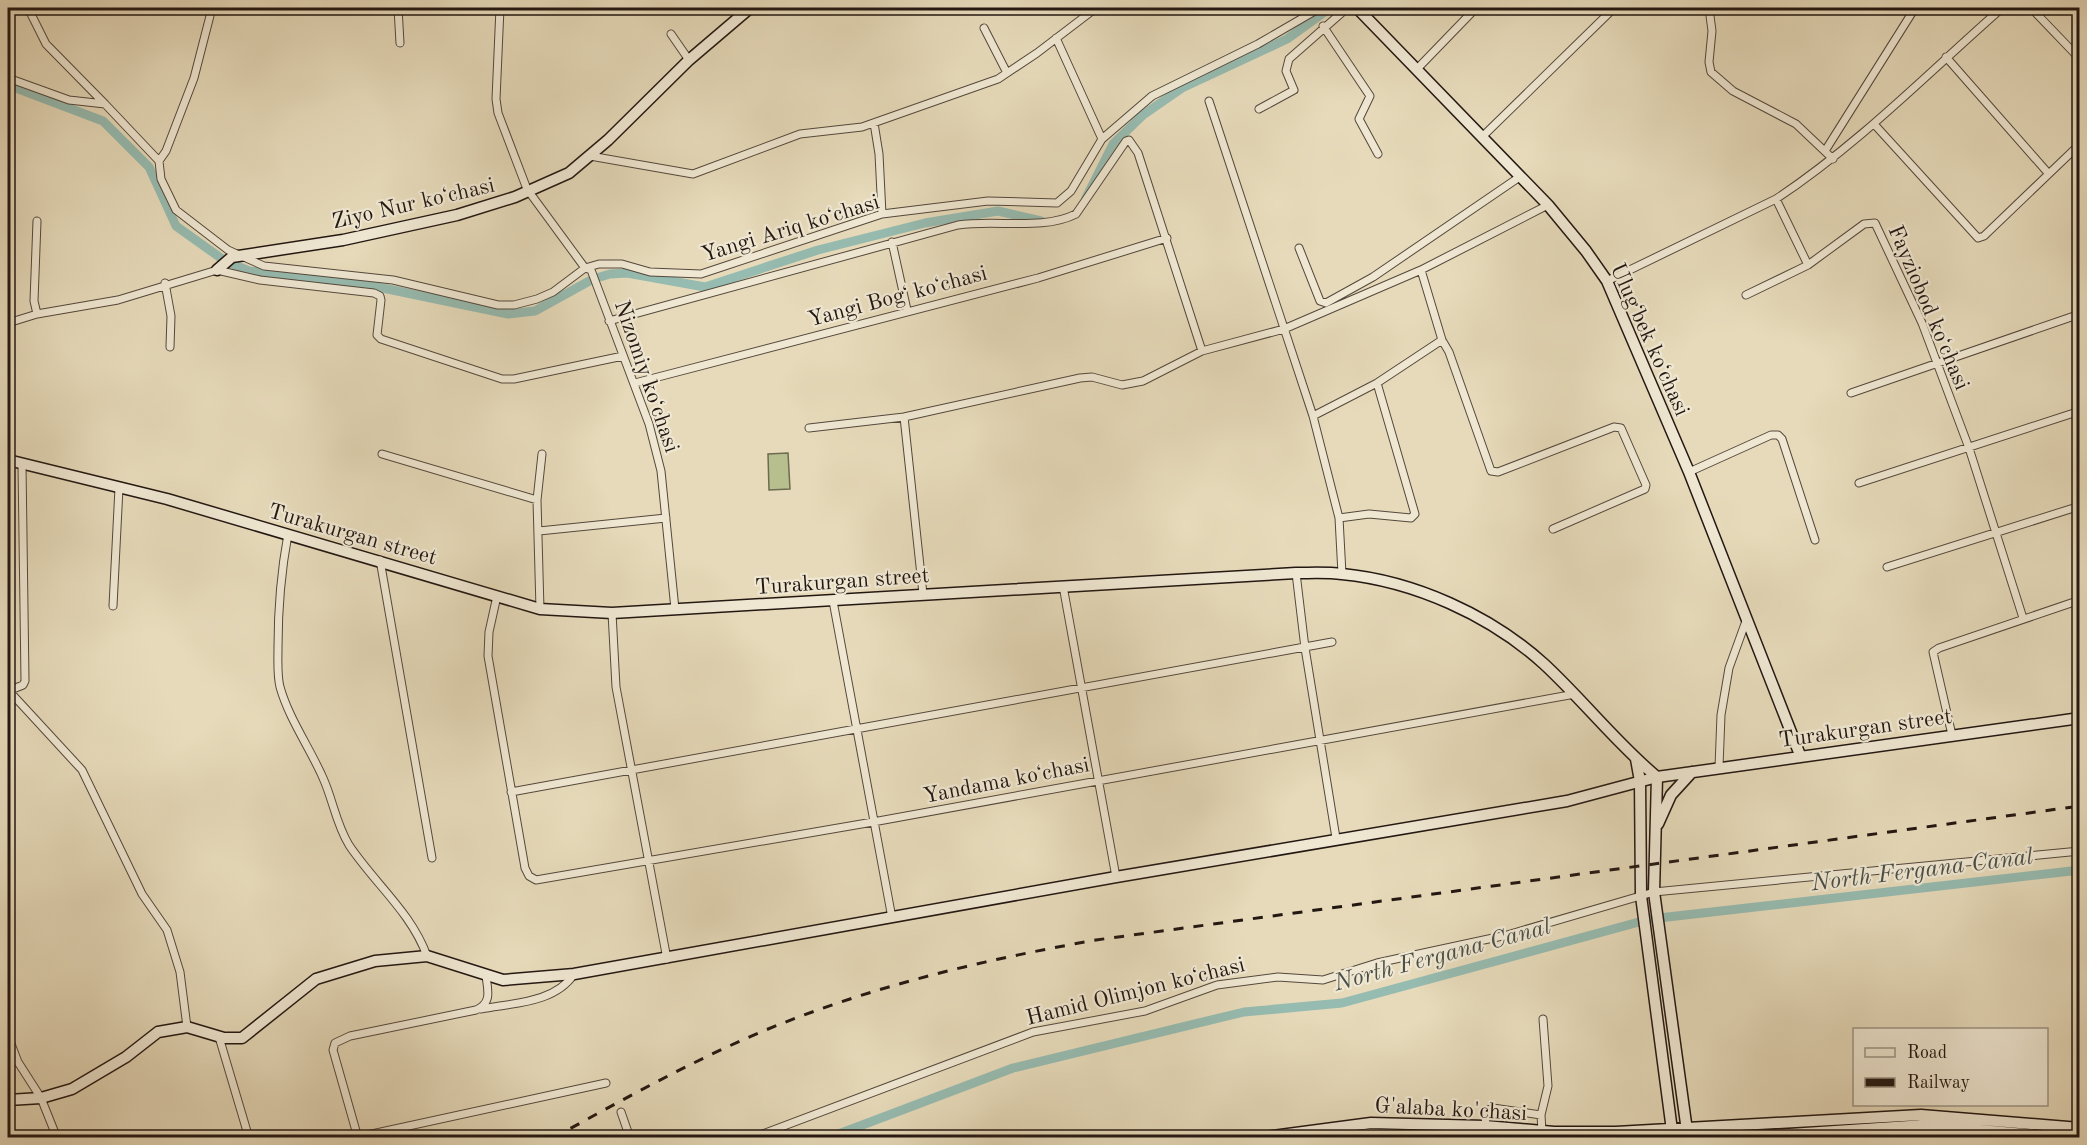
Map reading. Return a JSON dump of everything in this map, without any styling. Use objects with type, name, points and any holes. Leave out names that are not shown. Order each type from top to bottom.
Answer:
[{"type":"main road","name":"Ziyo Nur koʻchasi","points":[[237,256],[343,240],[456,215],[515,197],[527,189],[569,173],[591,156],[689,60],[750,8]]},
{"type":"main road","name":"Ulugʻbek koʻchasi","points":[[1358,8],[1548,205],[1586,251],[1607,281],[1689,472],[1800,755]]},
{"type":"main road","points":[[217,270],[237,256]]},
{"type":"main road","name":"Turakurgan street","points":[[8,460],[288,534],[540,609],[612,613],[1296,573],[1342,574],[1405,588],[1450,604],[1486,622],[1543,663],[1636,759],[1657,777]]},
{"type":"main road","name":"Turakurgan street","points":[[428,956],[502,980],[574,974],[1116,876],[1568,801],[1657,777],[2079,717]]},
{"type":"main road","points":[[1636,759],[1640,781],[1641,896],[1672,1133]]},
{"type":"main road","points":[[1655,830],[1671,795],[1692,772]]},
{"type":"main road","points":[[1657,777],[1654,892],[1687,1133],[1921,1115],[2069,1137]]},
{"type":"main road","points":[[8,1100],[41,1098],[72,1089],[126,1058],[158,1032],[187,1027],[234,1039],[249,1034],[291,996],[316,979],[375,962],[428,956]]},
{"type":"main road","name":"G'alaba ko'chasi","points":[[1257,1137],[1353,1124],[1485,1131],[1687,1133]]},
{"type":"main road","points":[[1730,1137],[1925,1125],[2026,1131],[2079,1128]]},
{"type":"main road","name":"G'alaba ko'chasi","points":[[1333,1137],[1485,1131]]},
{"type":"main road","name":"G'alaba ko'chasi","points":[[1485,1131],[1489,1137]]},
{"type":"street","points":[[28,8],[46,44],[159,161],[161,179],[176,210],[206,236],[237,256],[264,266],[393,280],[504,306],[553,292],[588,269]]},
{"type":"street","points":[[159,161],[166,151],[194,78],[212,8]]},
{"type":"street","points":[[398,8],[400,43]]},
{"type":"street","name":"Nizomiy koʻchasi","points":[[500,8],[497,108],[527,189],[588,269],[596,283],[635,383],[661,471],[675,609]]},
{"type":"street","points":[[591,156],[693,174],[800,134],[851,130],[977,88],[1007,74],[1096,8]]},
{"type":"street","name":"Yangi Ariq koʻchasi","points":[[588,269],[622,264],[650,272],[701,274],[882,214],[988,201],[1057,203],[1071,191],[1102,139],[1152,96],[1258,44],[1320,8]]},
{"type":"street","points":[[1259,109],[1294,90],[1286,71],[1287,63],[1323,26],[1347,8]]},
{"type":"street","points":[[1416,70],[1476,8]]},
{"type":"street","points":[[1709,8],[1712,31],[1709,62],[1711,72],[1733,91],[1797,124],[1833,159]]},
{"type":"street","points":[[1826,151],[1915,8]]},
{"type":"street","points":[[1607,281],[1776,199],[1833,159],[2002,8]]},
{"type":"street","points":[[2031,8],[2079,59]]},
{"type":"street","points":[[1482,137],[1610,12]]},
{"type":"street","points":[[1323,26],[1370,96],[1359,119],[1377,154]]},
{"type":"street","points":[[984,28],[1007,74]]},
{"type":"street","points":[[671,34],[689,60]]},
{"type":"street","points":[[1056,39],[1102,139]]},
{"type":"street","points":[[1946,57],[2048,173]]},
{"type":"street","points":[[8,78],[69,100],[105,104]]},
{"type":"street","points":[[1209,101],[1313,416],[1340,518],[1342,574]]},
{"type":"street","points":[[874,123],[879,154],[882,214]]},
{"type":"street","points":[[1874,124],[1978,238],[2079,144]]},
{"type":"street","points":[[609,321],[892,242],[982,221],[1053,222],[1064,220],[1076,214],[1126,141],[1133,142],[1138,153],[1202,351]]},
{"type":"street","points":[[1299,248],[1320,301],[1326,303],[1382,272],[1521,177]]},
{"type":"street","points":[[1746,295],[1808,265],[1776,199]]},
{"type":"street","points":[[808,429],[904,417],[1080,378],[1092,377],[1122,385],[1143,381],[1202,351],[1284,329],[1421,270],[1548,205]]},
{"type":"street","points":[[37,221],[34,301],[37,314]]},
{"type":"street","name":"Fayziobod koʻchasi","points":[[1808,265],[1864,224],[1875,223],[1922,323],[1938,364],[1969,448],[2023,618]]},
{"type":"street","name":"Yangi Bogʻ koʻchasi","points":[[635,383],[907,310],[1038,278],[1167,238]]},
{"type":"street","points":[[892,242],[907,310]]},
{"type":"street","points":[[8,324],[37,314],[118,300],[165,283],[217,270],[260,279],[374,293],[380,296],[381,300],[377,335],[381,339],[502,378],[527,378],[623,356]]},
{"type":"street","points":[[1421,270],[1442,340],[1449,352],[1491,471],[1498,472],[1614,427],[1621,428],[1626,437],[1646,485],[1645,489],[1553,529]]},
{"type":"street","points":[[165,283],[171,316],[170,347]]},
{"type":"street","points":[[1851,393],[2079,314]]},
{"type":"street","points":[[1313,416],[1377,383],[1442,340]]},
{"type":"street","points":[[1340,518],[1369,514],[1411,518],[1415,514],[1377,383]]},
{"type":"street","points":[[1859,483],[2079,411]]},
{"type":"street","points":[[904,417],[923,594]]},
{"type":"street","points":[[1689,472],[1771,435],[1778,435],[1782,440],[1815,540]]},
{"type":"street","points":[[382,454],[537,500]]},
{"type":"street","points":[[540,609],[537,500],[542,454]]},
{"type":"street","points":[[22,464],[25,681],[11,693],[82,770],[142,894],[166,930],[180,972],[187,1027]]},
{"type":"street","points":[[113,606],[119,488]]},
{"type":"street","points":[[1887,567],[2079,506]]},
{"type":"street","points":[[539,531],[666,518]]},
{"type":"street","points":[[288,534],[280,578],[278,610],[279,684],[285,701],[313,755],[343,834],[385,891],[407,915],[418,932],[428,956]]},
{"type":"street","points":[[380,560],[432,858]]},
{"type":"street","points":[[1296,573],[1305,648],[1322,741],[1336,838]]},
{"type":"street","points":[[1063,586],[1116,876]]},
{"type":"street","name":"Yandama koʻchasi","points":[[497,597],[489,632],[488,656],[525,868],[529,876],[536,880],[650,862],[1575,694]]},
{"type":"street","points":[[1952,735],[1933,652],[1938,648],[2079,600]]},
{"type":"street","points":[[833,601],[892,918]]},
{"type":"street","points":[[612,613],[616,687],[667,959]]},
{"type":"street","points":[[1719,767],[1720,715],[1729,668],[1746,621]]},
{"type":"street","points":[[511,792],[1332,642]]},
{"type":"street","name":"Hamid Olimjon koʻchasi","points":[[752,1137],[1034,1032],[1066,1023],[1145,1011],[1217,985],[1250,978],[1323,980],[1377,963],[1507,935],[1654,892],[2079,851]]},
{"type":"street","points":[[574,974],[568,984],[550,995],[350,1036],[335,1043],[333,1050],[358,1137],[606,1083]]},
{"type":"street","points":[[476,1010],[488,1000],[486,976]]},
{"type":"street","points":[[1542,1132],[1541,1114],[1548,1086],[1543,1019]]},
{"type":"street","points":[[8,1036],[18,1062],[41,1098],[57,1137]]},
{"type":"street","points":[[219,1037],[249,1137]]},
{"type":"street","points":[[1485,1131],[1486,1112],[1489,1108],[1541,1114]]},
{"type":"street","points":[[621,1112],[630,1137]]},
{"type":"green space","points":[[788,453],[790,489],[769,490],[768,454]]},
{"type":"waterway","points":[[1086,198],[1113,144],[1143,115],[1182,88],[1287,39],[1330,8]]},
{"type":"waterway","points":[[8,85],[103,121],[149,167],[176,226],[225,261],[249,271],[378,287],[508,314],[535,311],[593,279],[610,274],[627,273],[705,287],[818,250],[925,223],[998,211],[1041,221]]},
{"type":"waterway","name":"North Fergana Canal","points":[[828,1138],[1013,1068],[1244,1012],[1342,1003],[1650,919],[2080,870]]},
{"type":"railway","points":[[553,1138],[698,1061],[789,1021],[919,978],[1007,957],[1096,940],[2080,806]]}]
